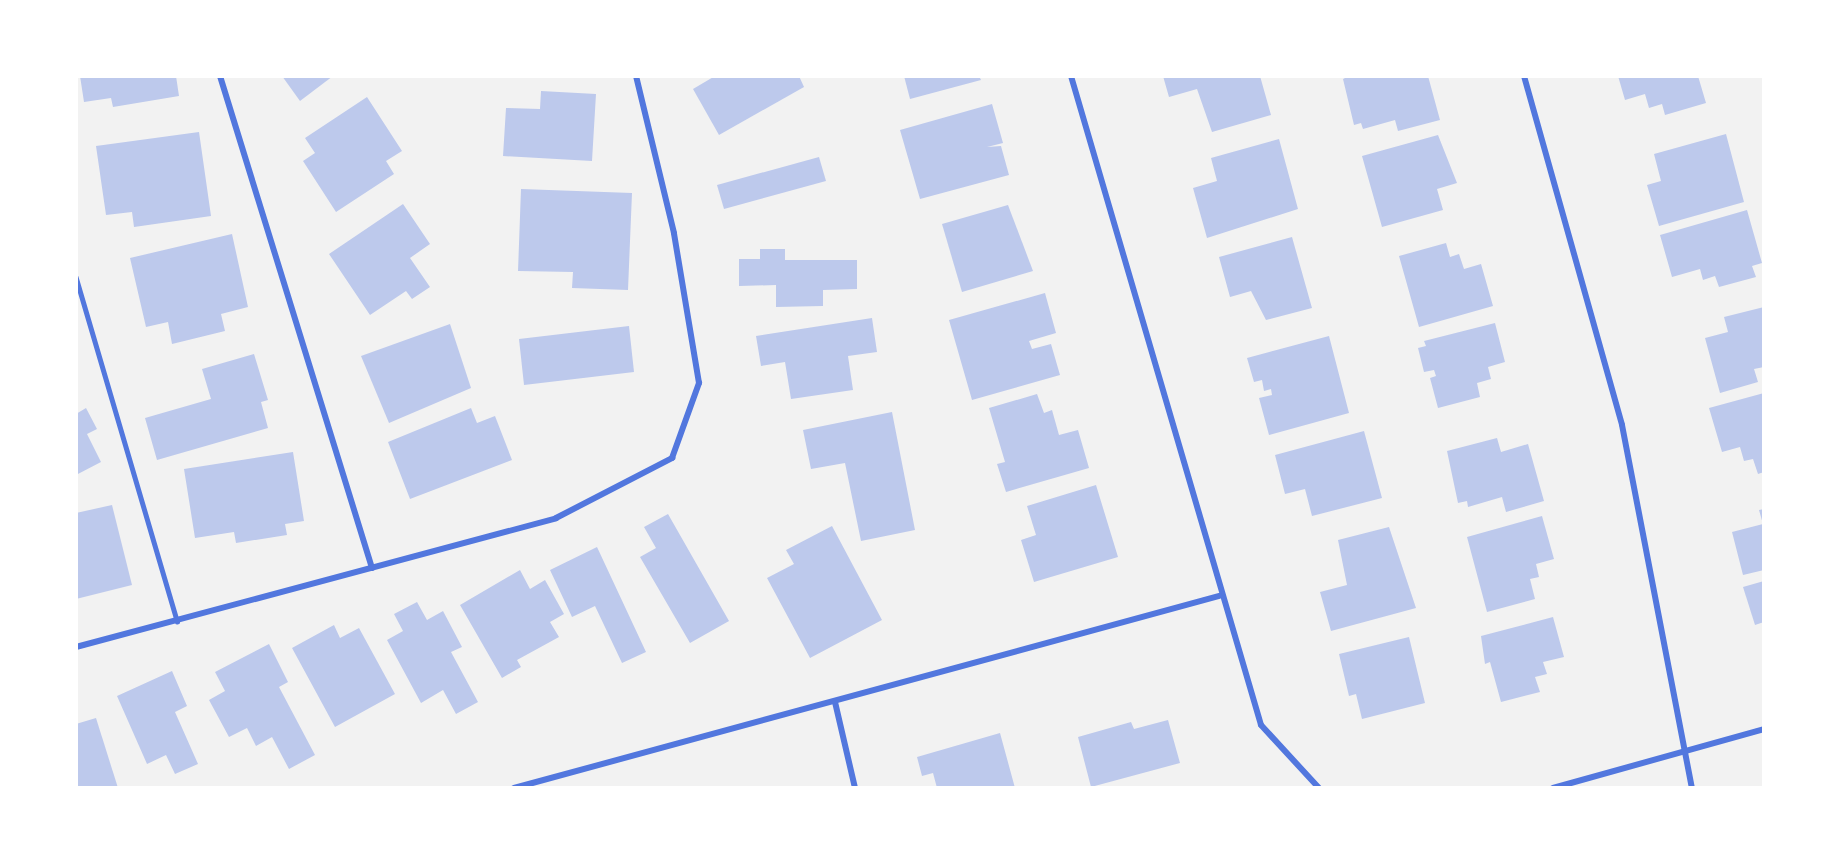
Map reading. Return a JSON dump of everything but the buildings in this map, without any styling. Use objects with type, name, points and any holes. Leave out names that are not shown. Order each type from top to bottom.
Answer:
[{"type":"street","points":[[220,76],[372,568]]},
{"type":"street","points":[[76,647],[556,518],[672,458],[699,383],[674,233],[636,76]]},
{"type":"street","points":[[1071,76],[1219,596],[1261,725],[1319,788]]},
{"type":"street","points":[[1524,76],[1622,425],[1681,752],[1692,788]]},
{"type":"street","points":[[514,788],[1219,596]]},
{"type":"street","points":[[835,702],[855,788]]},
{"type":"street","points":[[1553,788],[1764,729]]},
{"type":"lane","points":[[76,277],[177,621]]}]
